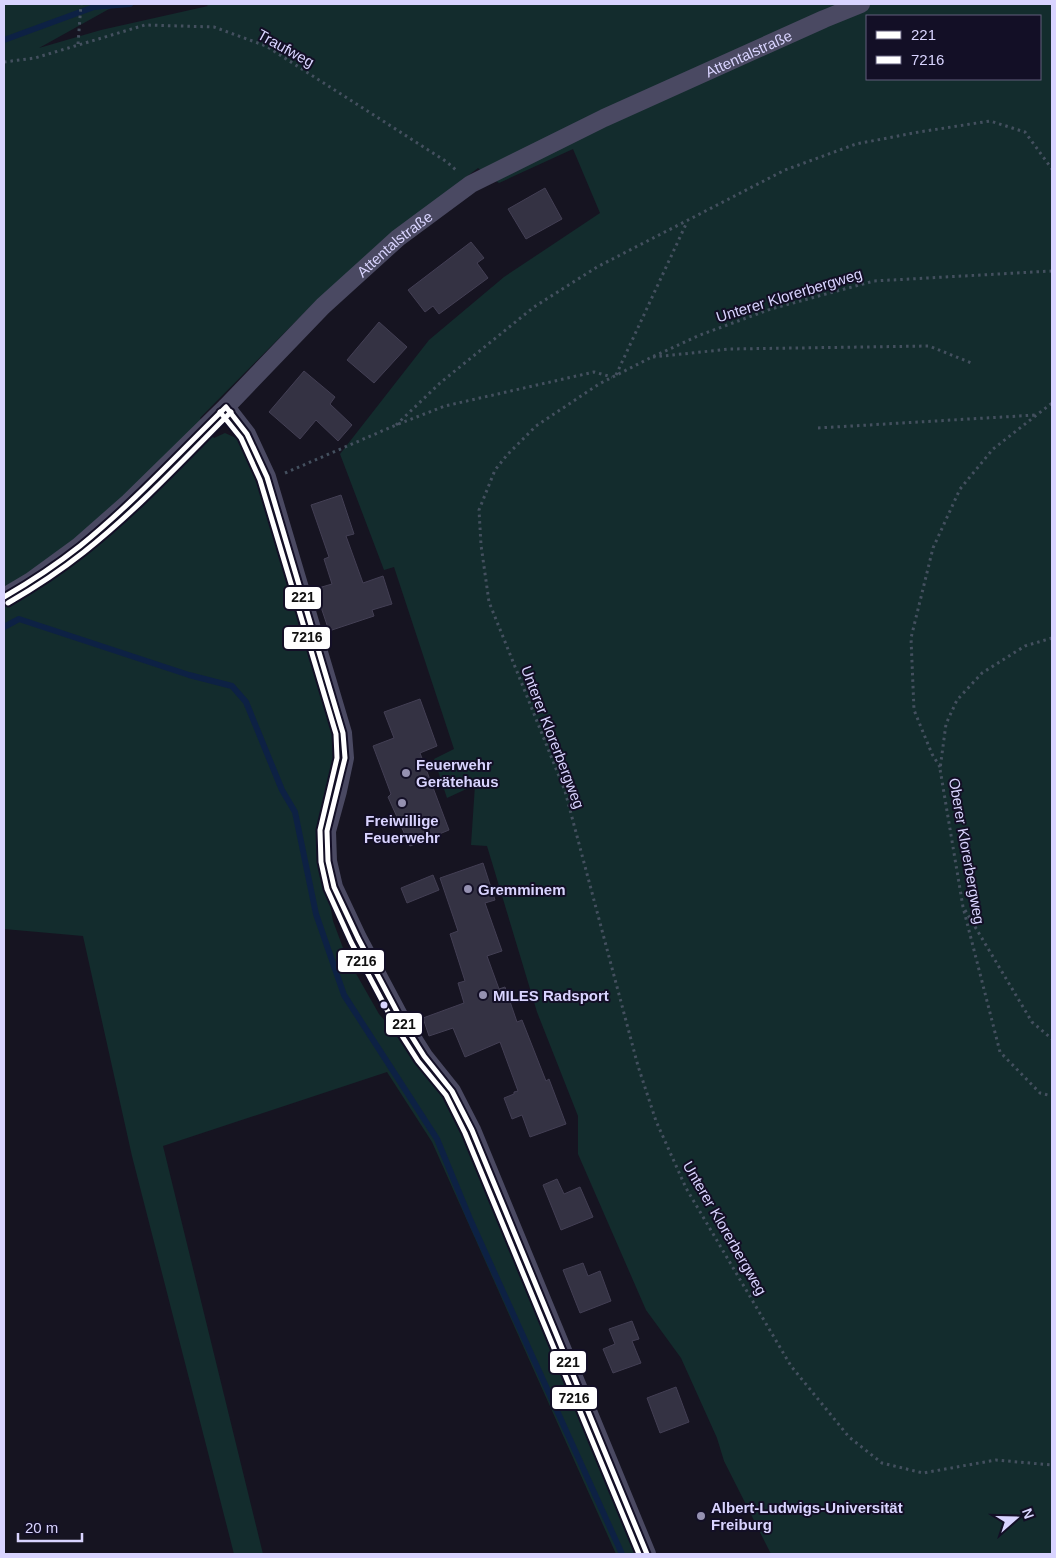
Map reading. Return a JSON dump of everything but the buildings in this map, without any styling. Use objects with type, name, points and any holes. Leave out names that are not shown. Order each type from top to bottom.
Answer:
[{"type":"street","name":"Attentalstraße","points":[[4,598],[80,546],[129,502],[226,407],[323,306],[391,244],[471,184],[604,118],[807,26],[861,4]]},
{"type":"street","points":[[226,407],[247,434],[268,480],[343,733],[345,758],[327,832],[328,861],[334,888],[402,1021],[424,1056],[452,1091],[472,1130],[647,1554]]},
{"type":"path","points":[[78,44],[81,4]]},
{"type":"path","name":"Traufweg","points":[[4,62],[34,58],[145,25],[214,27],[266,46],[446,162],[471,184]]},
{"type":"path","points":[[396,425],[440,383],[534,307],[597,267],[688,222],[785,170],[856,144],[990,121],[1025,132],[1052,169]]},
{"type":"path","points":[[268,480],[445,406],[594,372],[614,377],[688,222]]},
{"type":"path","name":"Unterer Klorerbergweg","points":[[1052,271],[874,281],[771,309],[700,335],[599,384],[536,426],[495,470],[479,510],[488,602],[565,791],[638,1066],[656,1121],[686,1188],[790,1366],[848,1437],[882,1463],[923,1473],[996,1460],[1052,1465]]},
{"type":"path","points":[[650,358],[730,349],[929,346],[974,364]]},
{"type":"path","points":[[940,768],[932,754],[914,710],[911,638],[933,548],[960,489],[993,449],[1052,403]]},
{"type":"path","points":[[818,428],[1036,415]]},
{"type":"path","name":"Oberer Klorerbergweg","points":[[1052,638],[1025,646],[982,673],[957,700],[946,724],[940,768],[963,906],[1000,1052],[1040,1093],[1052,1096]]},
{"type":"path","points":[[963,906],[1032,1022],[1052,1039]]},
{"type":"green space","points":[[4,4],[118,4],[39,48],[101,30],[208,6],[205,4],[1052,4],[1052,1554],[771,1554],[724,1461],[717,1438],[681,1358],[646,1310],[578,1154],[578,1116],[537,1012],[487,846],[471,845],[475,785],[447,798],[434,759],[454,749],[394,567],[384,570],[340,454],[429,340],[504,277],[600,213],[573,149],[499,183],[478,168],[384,240],[309,308],[200,418],[214,438],[225,433],[245,442],[268,480],[335,736],[337,751],[325,875],[333,921],[346,956],[379,1014],[439,1084],[455,1109],[639,1554],[616,1554],[432,1142],[387,1072],[163,1146],[263,1554],[234,1554],[132,1156],[83,936],[4,929]]},
{"type":"waterway","points":[[4,40],[94,7],[130,4]]},
{"type":"waterway","points":[[4,627],[19,619],[189,675],[232,686],[246,702],[282,790],[295,812],[316,914],[344,995],[437,1139],[470,1219],[622,1554]]},
{"type":"transit line","name":"221","points":[[226,407],[247,434],[267,477],[343,733],[345,758],[327,831],[328,861],[334,887],[358,938],[402,1021],[424,1056],[452,1091],[472,1130],[647,1554]]},
{"type":"transit line","name":"221","points":[[4,597],[52,567],[99,530],[226,407]]},
{"type":"transit line","name":"7216","points":[[220,412],[241,438],[260,480],[336,734],[337,758],[320,830],[321,862],[327,889],[351,942],[395,1025],[418,1061],[446,1095],[465,1133],[639,1554]]},
{"type":"transit line","name":"7216","points":[[8,603],[56,573],[104,536],[231,412]]},
{"type":"place","name":"Feuerwehr Gerätehaus","points":[[406,773]]},
{"type":"place","name":"Freiwillige Feuerwehr","points":[[402,803]]},
{"type":"place","name":"Gremminem","points":[[468,889]]},
{"type":"place","name":"MILES Radsport","points":[[483,995]]},
{"type":"place","name":"Albert-Ludwigs-Universität Freiburg","points":[[701,1516]]}]
